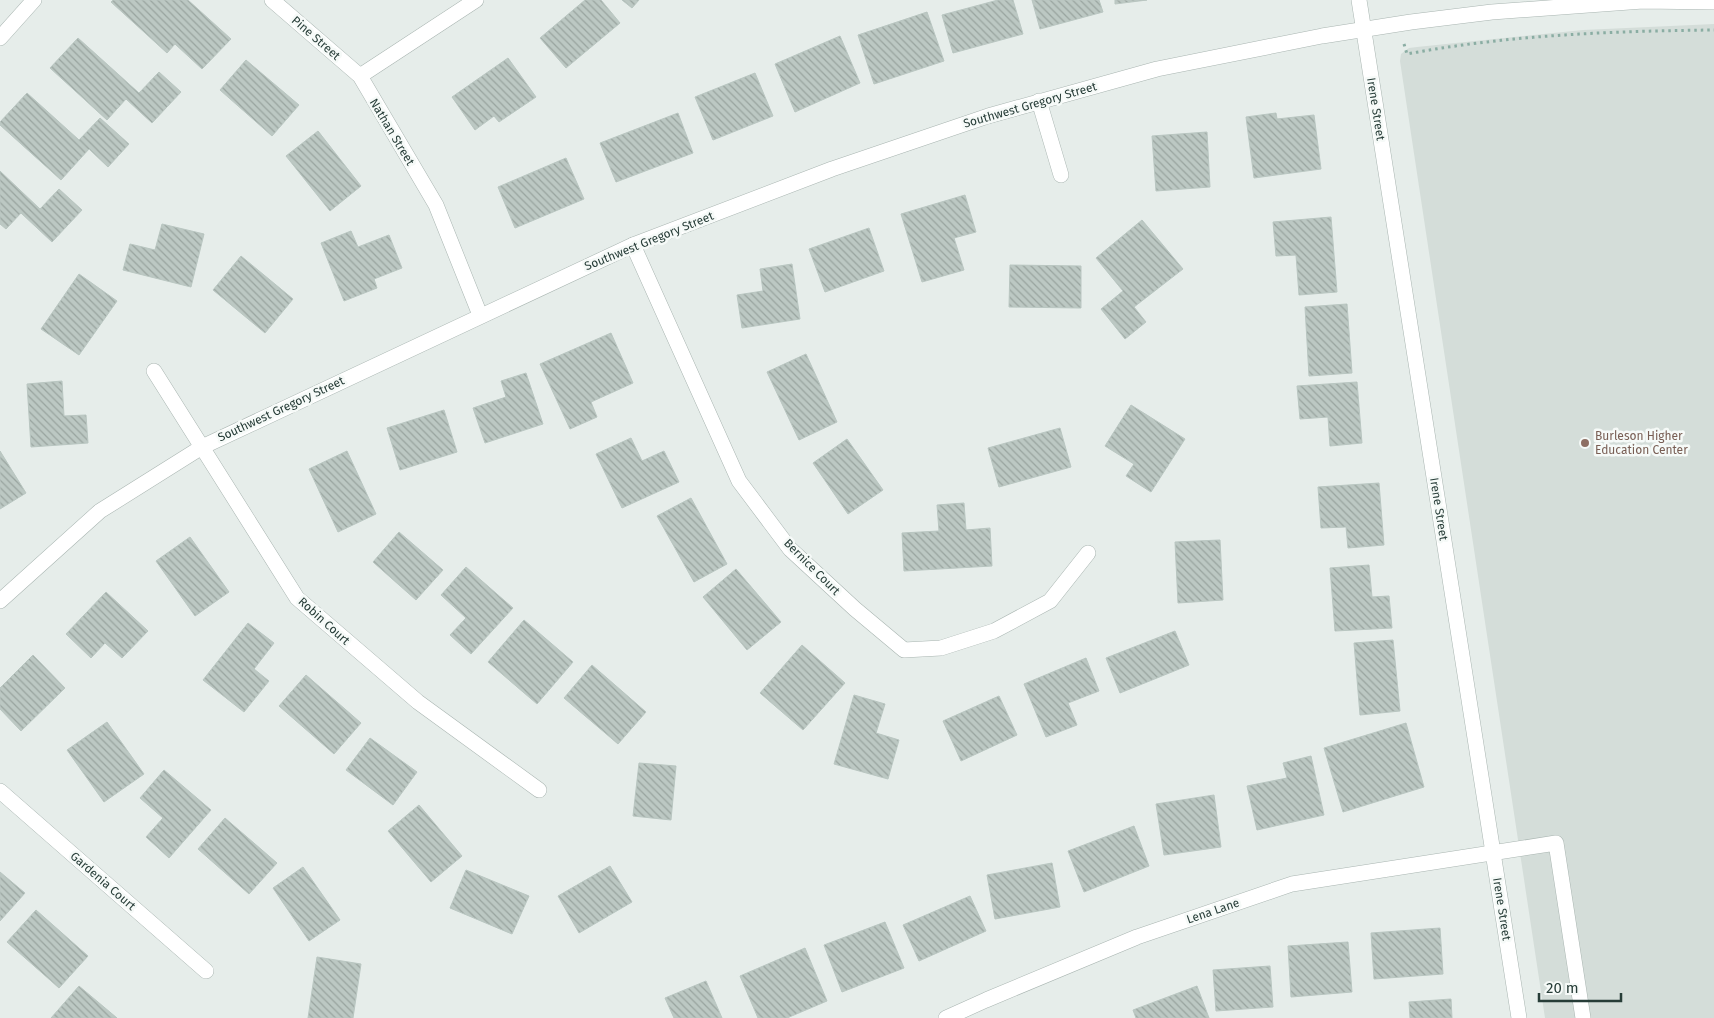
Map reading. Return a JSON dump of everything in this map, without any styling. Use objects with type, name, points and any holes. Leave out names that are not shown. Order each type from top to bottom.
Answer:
[{"type":"street","points":[[0,38],[34,0]]},
{"type":"street","name":"Pine Street","points":[[272,0],[360,76]]},
{"type":"street","points":[[360,76],[476,0]]},
{"type":"street","name":"Irene Street","points":[[1359,0],[1519,1018]]},
{"type":"street","name":"Southwest Gregory Street","points":[[0,601],[100,511],[202,447],[480,315],[633,245],[832,169],[988,116],[1157,69],[1322,36],[1411,22],[1502,12],[1643,1],[1714,2]]},
{"type":"street","name":"Nathan Street","points":[[360,76],[436,205],[480,315]]},
{"type":"street","points":[[1040,101],[1061,175]]},
{"type":"street","name":"Bernice Court","points":[[633,245],[739,481],[790,549],[855,609],[904,650],[941,648],[994,631],[1050,601],[1088,553]]},
{"type":"street","name":"Robin Court","points":[[154,371],[297,598],[418,702],[538,790]]},
{"type":"street","name":"Gardenia Court","points":[[0,791],[206,971]]},
{"type":"street","name":"Lena Lane","points":[[946,1018],[1137,937],[1292,884],[1556,843],[1583,1018]]},
{"type":"path","points":[[1406,53],[1554,36],[1714,30]]},
{"type":"shaded area","name":"Burleson Higher Education Center","points":[[1714,24],[1714,1018],[1545,1018],[1400,61],[1401,54],[1409,48],[1583,30]]},
{"type":"building","points":[[113,0],[188,0],[231,39],[202,69],[175,44],[167,53],[111,2]]},
{"type":"building","points":[[585,0],[601,0],[620,23],[566,68],[540,38]]},
{"type":"building","points":[[622,0],[639,0],[632,8]]},
{"type":"building","points":[[998,0],[1013,0],[1023,34],[953,53],[942,15]]},
{"type":"building","points":[[1032,0],[1099,0],[1103,12],[1040,29]]},
{"type":"building","points":[[1115,0],[1147,0],[1115,4]]},
{"type":"building","points":[[927,12],[944,61],[874,84],[858,35]]},
{"type":"building","points":[[840,36],[860,83],[795,112],[775,64]]},
{"type":"building","points":[[78,38],[139,93],[159,72],[181,92],[152,123],[126,99],[107,120],[50,68]]},
{"type":"building","points":[[508,58],[536,97],[499,122],[494,116],[475,130],[452,97]]},
{"type":"building","points":[[246,60],[299,105],[272,136],[220,90]]},
{"type":"building","points":[[755,73],[773,116],[713,140],[695,97]]},
{"type":"building","points":[[27,93],[79,140],[100,118],[129,144],[108,167],[89,149],[61,180],[0,125],[0,122]]},
{"type":"building","points":[[678,113],[693,153],[616,182],[600,143]]},
{"type":"building","points":[[1276,113],[1277,119],[1314,115],[1321,169],[1254,178],[1246,117]]},
{"type":"building","points":[[318,131],[361,186],[330,211],[286,156]]},
{"type":"building","points":[[1207,132],[1210,187],[1156,191],[1152,136]]},
{"type":"building","points":[[566,158],[584,199],[515,228],[498,187]]},
{"type":"building","points":[[0,171],[40,209],[59,189],[82,210],[52,242],[21,213],[6,229],[0,224]]},
{"type":"building","points":[[965,195],[976,232],[954,238],[964,270],[922,282],[901,214]]},
{"type":"building","points":[[1331,217],[1337,292],[1299,295],[1296,255],[1276,256],[1273,222]]},
{"type":"building","points":[[1142,220],[1183,269],[1134,307],[1146,322],[1125,339],[1101,309],[1123,291],[1096,258]]},
{"type":"building","points":[[162,224],[204,234],[191,287],[123,270],[130,244],[155,250]]},
{"type":"building","points":[[869,228],[884,271],[825,292],[809,249]]},
{"type":"building","points":[[351,231],[358,247],[389,235],[402,268],[374,279],[377,288],[344,301],[321,243]]},
{"type":"building","points":[[241,256],[293,299],[265,333],[213,290]]},
{"type":"building","points":[[792,264],[800,319],[742,328],[737,295],[763,291],[760,269]]},
{"type":"building","points":[[1010,265],[1081,266],[1081,308],[1009,307]]},
{"type":"building","points":[[79,274],[117,301],[79,355],[41,329]]},
{"type":"building","points":[[1347,304],[1352,373],[1309,376],[1305,307]]},
{"type":"building","points":[[611,333],[633,383],[591,402],[597,417],[570,429],[540,364]]},
{"type":"building","points":[[806,354],[837,422],[799,440],[767,372]]},
{"type":"building","points":[[526,373],[543,424],[485,443],[473,408],[506,397],[501,381]]},
{"type":"building","points":[[62,381],[64,416],[86,415],[88,443],[31,447],[27,384]]},
{"type":"building","points":[[1357,382],[1362,443],[1330,446],[1328,417],[1300,419],[1297,386]]},
{"type":"building","points":[[1131,405],[1185,439],[1151,492],[1126,476],[1134,464],[1105,446]]},
{"type":"building","points":[[444,410],[457,452],[400,470],[387,428]]},
{"type":"building","points":[[1060,428],[1071,467],[999,487],[988,448]]},
{"type":"building","points":[[631,438],[642,461],[664,451],[679,482],[622,508],[596,454]]},
{"type":"building","points":[[847,439],[883,490],[848,514],[813,463]]},
{"type":"building","points":[[0,451],[26,493],[0,509]]},
{"type":"building","points":[[347,451],[376,514],[338,532],[309,469]]},
{"type":"building","points":[[1379,483],[1384,545],[1348,548],[1346,527],[1321,528],[1318,487]]},
{"type":"building","points":[[691,498],[727,564],[694,582],[657,516]]},
{"type":"building","points":[[964,503],[966,530],[990,528],[992,566],[904,571],[902,533],[939,531],[937,505]]},
{"type":"building","points":[[399,532],[443,570],[416,600],[373,562]]},
{"type":"building","points":[[190,537],[229,592],[195,616],[156,561]]},
{"type":"building","points":[[1220,540],[1223,600],[1178,603],[1175,542]]},
{"type":"building","points":[[1369,565],[1372,597],[1389,596],[1392,628],[1335,631],[1330,568]]},
{"type":"building","points":[[466,567],[513,608],[471,654],[450,635],[466,618],[441,595]]},
{"type":"building","points":[[736,569],[781,622],[747,650],[703,597]]},
{"type":"building","points":[[106,592],[148,631],[122,658],[105,643],[91,658],[66,634]]},
{"type":"building","points":[[524,620],[573,662],[537,704],[488,662]]},
{"type":"building","points":[[248,623],[274,643],[254,669],[269,681],[244,712],[203,680]]},
{"type":"building","points":[[1175,631],[1189,665],[1120,693],[1106,658]]},
{"type":"building","points":[[1393,640],[1400,711],[1360,715],[1354,643]]},
{"type":"building","points":[[802,645],[845,683],[803,730],[760,693]]},
{"type":"building","points":[[33,655],[65,688],[21,731],[0,709],[0,688]]},
{"type":"building","points":[[1086,658],[1099,691],[1068,703],[1077,725],[1046,737],[1024,684]]},
{"type":"building","points":[[592,665],[646,712],[618,744],[564,698]]},
{"type":"building","points":[[306,675],[361,723],[334,754],[279,706]]},
{"type":"building","points":[[854,695],[885,704],[876,733],[899,740],[888,779],[834,764]]},
{"type":"building","points":[[999,696],[1017,735],[961,761],[943,721]]},
{"type":"building","points":[[107,722],[144,774],[104,802],[67,750]]},
{"type":"building","points":[[1406,723],[1424,787],[1343,812],[1324,748]]},
{"type":"building","points":[[370,738],[417,772],[393,805],[346,770]]},
{"type":"building","points":[[1311,756],[1324,815],[1257,830],[1247,786],[1287,778],[1283,763]]},
{"type":"building","points":[[639,763],[676,766],[671,820],[633,816]]},
{"type":"building","points":[[164,770],[211,810],[169,858],[146,837],[163,818],[140,798]]},
{"type":"building","points":[[1214,795],[1221,847],[1164,855],[1156,804]]},
{"type":"building","points":[[419,805],[462,856],[431,882],[388,831]]},
{"type":"building","points":[[225,818],[277,863],[249,894],[198,849]]},
{"type":"building","points":[[1134,826],[1149,866],[1084,892],[1068,851]]},
{"type":"building","points":[[1052,863],[1060,907],[995,919],[987,875]]},
{"type":"building","points":[[610,866],[632,902],[579,933],[558,896]]},
{"type":"building","points":[[303,867],[340,920],[309,941],[273,888]]},
{"type":"building","points":[[466,870],[529,896],[512,934],[450,908]]},
{"type":"building","points":[[0,872],[25,893],[0,921]]},
{"type":"building","points":[[970,896],[986,931],[919,961],[903,925]]},
{"type":"building","points":[[36,910],[88,956],[59,988],[7,942]]},
{"type":"building","points":[[885,922],[904,968],[842,992],[824,945]]},
{"type":"building","points":[[1440,928],[1443,974],[1374,979],[1371,933]]},
{"type":"building","points":[[1348,942],[1352,992],[1291,997],[1288,946]]},
{"type":"building","points":[[805,948],[827,1001],[787,1018],[758,1018],[740,976]]},
{"type":"building","points":[[317,957],[361,964],[353,1018],[308,1018]]},
{"type":"building","points":[[1270,966],[1273,1007],[1216,1011],[1213,970]]},
{"type":"building","points":[[706,981],[722,1018],[674,1018],[665,998]]},
{"type":"building","points":[[79,986],[117,1018],[51,1018]]},
{"type":"building","points":[[1197,986],[1209,1018],[1136,1018],[1133,1010]]},
{"type":"building","points":[[1451,999],[1452,1018],[1410,1018],[1409,1002]]},
{"type":"place","name":"Burleson Higher Education Center","points":[[1585,443]]}]
